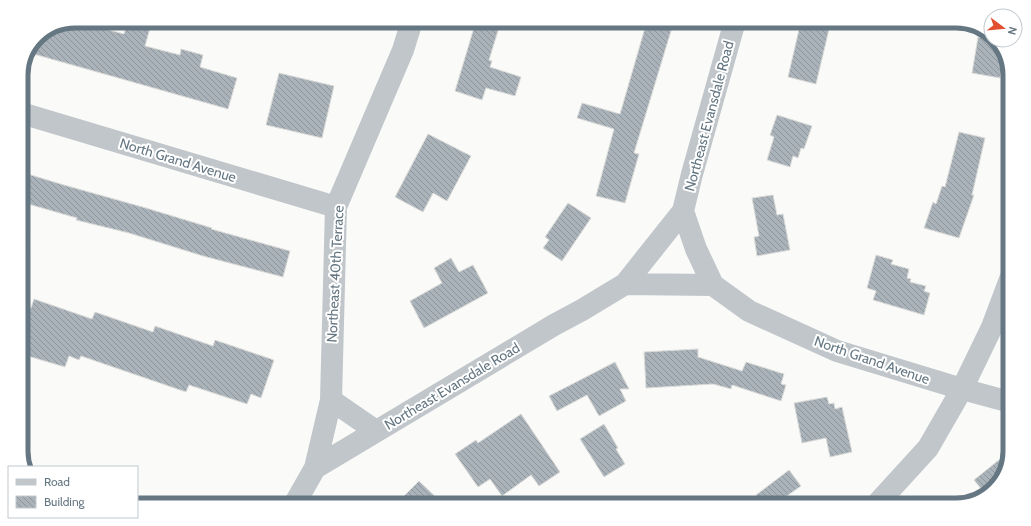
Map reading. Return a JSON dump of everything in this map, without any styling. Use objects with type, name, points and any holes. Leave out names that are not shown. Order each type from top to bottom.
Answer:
[{"type":"street","name":"Northeast 40th Terrace","points":[[315,468],[331,400],[336,207],[402,50],[410,28]]},
{"type":"street","name":"Northeast Evansdale Road","points":[[683,211],[733,28]]},
{"type":"street","name":"North Grand Avenue","points":[[28,115],[336,207]]},
{"type":"street","points":[[625,284],[683,211]]},
{"type":"street","points":[[625,284],[713,285],[696,249],[683,211]]},
{"type":"street","name":"Northeast Evansdale Road","points":[[298,498],[315,468],[625,284]]},
{"type":"street","name":"North Grand Avenue","points":[[713,285],[749,311],[837,351],[1003,400]]},
{"type":"street","points":[[882,498],[928,448],[962,389],[992,327],[1003,298]]},
{"type":"street","points":[[331,400],[376,431]]},
{"type":"building","points":[[101,28],[124,34],[126,28],[150,28],[145,46],[180,55],[181,49],[203,55],[200,67],[237,78],[228,109],[34,54],[42,42],[49,36],[66,29]]},
{"type":"building","points":[[474,28],[499,28],[489,60],[492,61],[490,67],[521,77],[515,96],[486,88],[482,100],[455,91]]},
{"type":"building","points":[[645,28],[672,28],[634,153],[639,154],[625,203],[596,196],[614,129],[577,118],[582,103],[620,114]]},
{"type":"building","points":[[799,28],[829,28],[816,84],[788,77]]},
{"type":"building","points":[[978,37],[983,38],[983,48],[994,48],[998,54],[1002,66],[1000,78],[972,73]]},
{"type":"building","points":[[279,73],[334,86],[322,138],[266,125]]},
{"type":"building","points":[[777,115],[812,126],[804,149],[801,148],[798,158],[793,156],[790,167],[767,160],[774,137],[770,135]]},
{"type":"building","points":[[959,132],[985,138],[972,195],[974,195],[959,238],[924,228],[933,202],[936,204],[942,186],[945,187]]},
{"type":"building","points":[[428,134],[471,156],[447,201],[433,193],[423,212],[395,197]]},
{"type":"building","points":[[28,174],[290,251],[283,277],[203,256],[129,233],[76,220],[77,218],[28,204]]},
{"type":"building","points":[[773,195],[777,215],[783,214],[790,250],[757,256],[754,237],[759,236],[752,198]]},
{"type":"building","points":[[568,203],[591,218],[562,261],[543,248],[549,240],[545,237]]},
{"type":"building","points":[[876,255],[893,260],[891,264],[909,269],[907,278],[911,279],[910,282],[926,286],[924,291],[930,293],[924,315],[873,300],[876,291],[867,288]]},
{"type":"building","points":[[451,258],[459,272],[473,265],[488,293],[424,328],[410,301],[442,283],[434,268]]},
{"type":"building","points":[[34,299],[92,319],[95,312],[153,332],[155,326],[213,346],[215,340],[274,360],[261,398],[251,394],[247,404],[189,385],[186,392],[81,356],[79,360],[69,356],[65,367],[28,356],[28,307],[31,308]]},
{"type":"building","points":[[698,349],[698,357],[742,371],[746,362],[784,374],[781,384],[786,385],[781,401],[732,385],[731,389],[713,384],[646,388],[644,352]]},
{"type":"building","points":[[615,362],[629,389],[620,389],[626,401],[599,416],[587,395],[557,411],[549,396]]},
{"type":"building","points":[[827,397],[829,404],[834,403],[835,409],[842,407],[852,452],[830,457],[826,438],[802,443],[794,403]]},
{"type":"building","points":[[521,414],[560,472],[539,486],[531,475],[502,496],[490,479],[478,487],[455,454],[476,440],[478,443]]},
{"type":"building","points":[[604,424],[618,448],[616,449],[625,464],[604,477],[580,439]]},
{"type":"building","points":[[1002,457],[1001,466],[995,477],[982,490],[974,480]]},
{"type":"building","points":[[789,470],[801,486],[784,498],[758,498],[756,495]]},
{"type":"building","points":[[419,481],[437,498],[402,498]]}]
